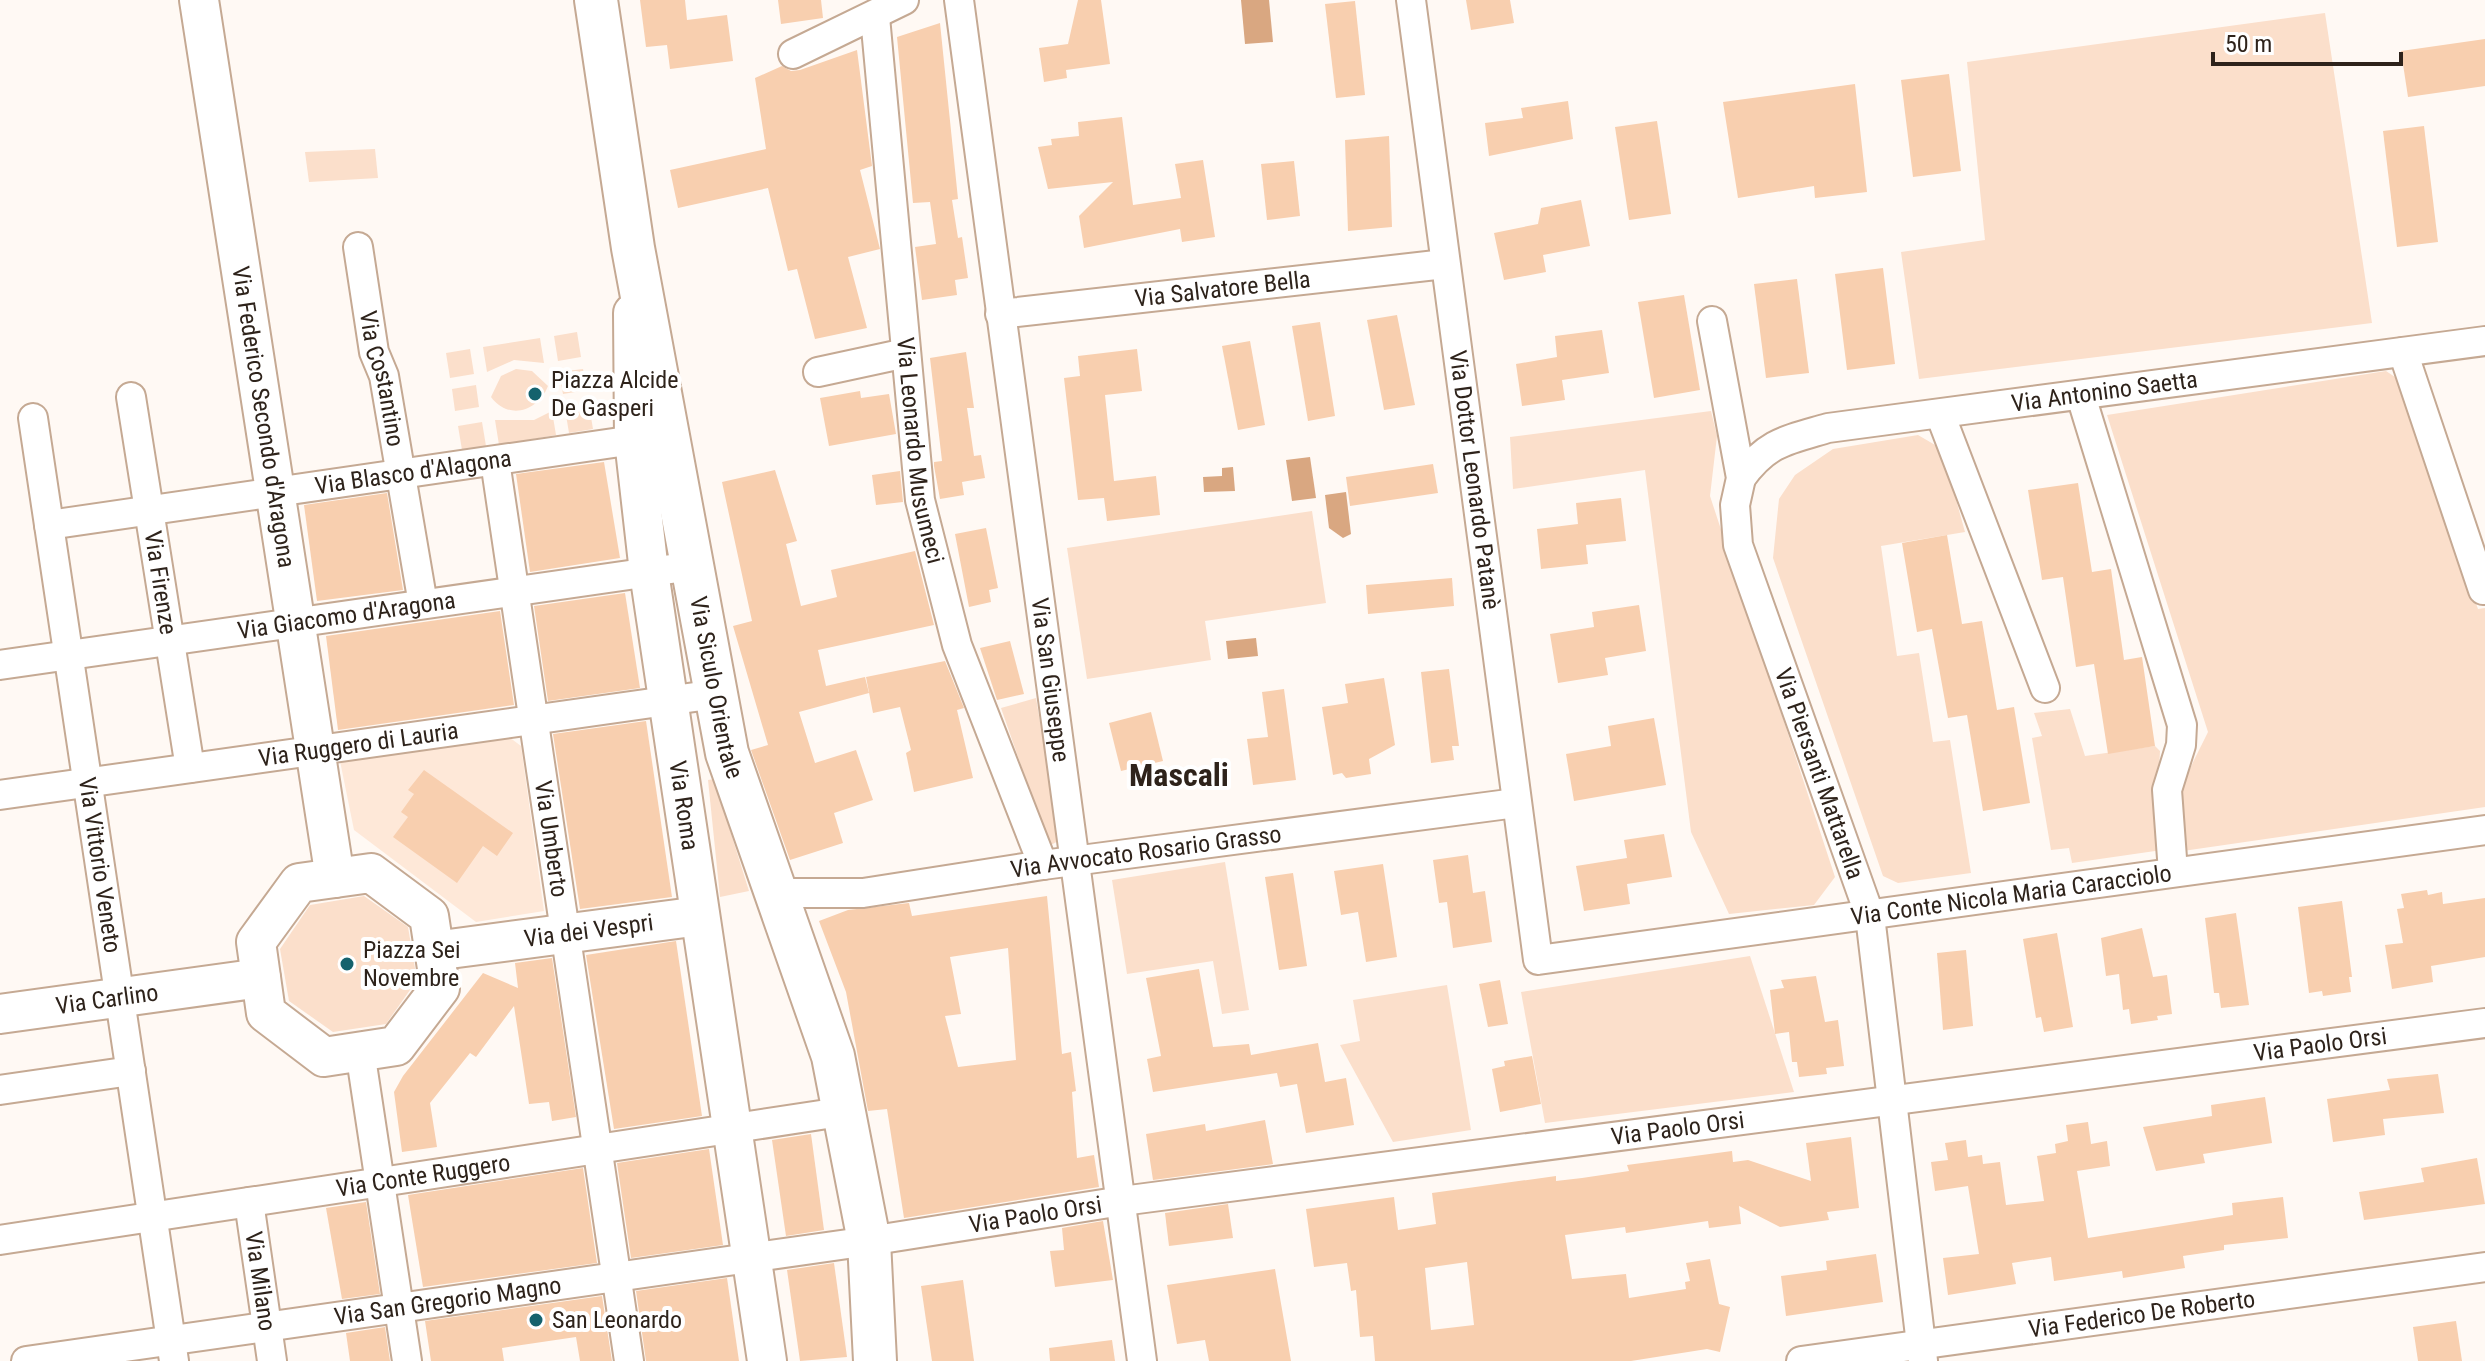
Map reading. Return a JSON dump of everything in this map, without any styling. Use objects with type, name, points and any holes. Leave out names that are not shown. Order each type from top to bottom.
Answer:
[{"type":"main road","name":"Via Siculo Orientale","points":[[596,0],[633,248],[727,753],[833,1056],[847,1111],[869,1241],[875,1361]]},
{"type":"street","name":"Via Federico Secondo d'Aragona","points":[[199,0],[335,878]]},
{"type":"street","points":[[793,54],[875,17],[904,0]]},
{"type":"street","name":"Via San Giuseppe","points":[[959,0],[1142,1361]]},
{"type":"street","name":"Via Dottor Leonardo Patanè","points":[[1411,0],[1538,960]]},
{"type":"street","name":"Via Leonardo Musumeci","points":[[875,17],[920,500],[957,645],[1043,865]]},
{"type":"street","name":"Via Costantino","points":[[358,247],[374,352],[384,376],[423,604]]},
{"type":"street","name":"Via Roma","points":[[633,248],[634,440],[649,572],[767,1361]]},
{"type":"street","name":"Via Salvatore Bella","points":[[1000,314],[1445,264]]},
{"type":"street","name":"Via Piersanti Mattarella","points":[[1712,321],[1741,478],[1735,505],[1738,545],[1870,916],[1922,1353]]},
{"type":"street","name":"Via Antonino Saetta","points":[[1741,478],[1759,454],[1777,443],[1828,428],[2485,341]]},
{"type":"street","points":[[2403,352],[2483,590]]},
{"type":"street","points":[[818,372],[906,353]]},
{"type":"street","points":[[2081,396],[2182,725],[2181,745],[2167,790],[2173,872]]},
{"type":"street","name":"Via Firenze","points":[[131,397],[190,768]]},
{"type":"street","points":[[1940,414],[2045,688]]},
{"type":"street","name":"Via Vittorio Veneto","points":[[33,418],[173,1351]]},
{"type":"street","name":"Via Blasco d'Alagona","points":[[49,525],[634,440]]},
{"type":"street","name":"Via Umberto","points":[[495,461],[629,1361]]},
{"type":"street","name":"Via Giacomo d'Aragona","points":[[0,665],[692,566]]},
{"type":"street","name":"Via Ruggero di Lauria","points":[[0,795],[716,694]]},
{"type":"street","name":"Via Avvocato Rosario Grasso","points":[[775,893],[863,893],[1076,860],[1516,803]]},
{"type":"street","name":"Via Conte Nicola Maria Caracciolo","points":[[1538,960],[2485,830]]},
{"type":"street","points":[[371,873],[429,916],[434,951],[440,988],[396,1046],[324,1057],[266,1013],[256,942],[299,883],[371,873]]},
{"type":"street","name":"Via dei Vespri","points":[[434,951],[700,916]]},
{"type":"street","name":"Via Carlino","points":[[0,1014],[261,978]]},
{"type":"street","name":"Via Paolo Orsi","points":[[869,1241],[1122,1201],[2485,1023]]},
{"type":"street","points":[[360,1051],[407,1361]]},
{"type":"street","points":[[0,1090],[131,1071]]},
{"type":"street","name":"Via Conte Ruggero","points":[[0,1240],[847,1111]]},
{"type":"street","name":"Via Milano","points":[[249,1202],[272,1361]]},
{"type":"street","name":"Via San Gregorio Magno","points":[[26,1361],[173,1351],[267,1327],[869,1241]]},
{"type":"street","name":"Via Federico De Roberto","points":[[1801,1361],[1922,1353],[2485,1267]]},
{"type":"shaded area","points":[[1241,0],[1269,0],[1273,42],[1245,44]]},
{"type":"shaded area","points":[[2325,13],[2372,323],[1919,379],[1901,252],[1985,240],[1967,62]]},
{"type":"shaded area","points":[[375,149],[378,178],[309,182],[305,152]]},
{"type":"shaded area","points":[[577,332],[581,357],[558,361],[554,336]]},
{"type":"shaded area","points":[[540,338],[544,363],[514,360],[487,372],[483,347]]},
{"type":"shaded area","points":[[470,349],[474,374],[450,378],[446,353]]},
{"type":"shaded area","points":[[516,369],[532,371],[548,386],[537,402],[514,411],[506,409],[491,397],[501,376]]},
{"type":"shaded area","points":[[583,369],[587,390],[563,394],[559,372]]},
{"type":"shaded area","points":[[2386,371],[2398,379],[2478,609],[2485,608],[2485,807],[2183,851],[2180,815],[2183,789],[2208,732],[2107,415]]},
{"type":"shaded area","points":[[476,385],[479,407],[455,411],[452,389]]},
{"type":"shaded area","points":[[589,405],[593,429],[569,433],[565,409]]},
{"type":"shaded area","points":[[552,411],[556,435],[499,445],[495,420],[534,420]]},
{"type":"shaded area","points":[[1711,411],[1717,436],[1710,496],[1835,877],[1814,905],[1729,914],[1691,832],[1645,470],[1513,489],[1510,437]]},
{"type":"shaded area","points":[[482,422],[486,446],[462,450],[458,426]]},
{"type":"shaded area","points":[[1918,435],[1942,449],[1965,532],[1881,546],[1897,656],[1919,653],[1933,742],[1950,740],[1971,873],[1898,883],[1883,876],[1773,558],[1779,499],[1795,475],[1833,449]]},
{"type":"shaded area","points":[[1310,457],[1316,498],[1292,501],[1286,460]]},
{"type":"shaded area","points":[[1233,467],[1235,491],[1204,492],[1203,477],[1222,476],[1222,468]]},
{"type":"shaded area","points":[[1346,492],[1351,534],[1343,538],[1329,528],[1325,495]]},
{"type":"shaded area","points":[[1312,511],[1326,603],[1205,621],[1211,660],[1087,679],[1067,548]]},
{"type":"shaded area","points":[[1256,638],[1258,656],[1228,659],[1226,641]]},
{"type":"shaded area","points":[[1036,698],[1060,840],[1049,846],[1001,708]]},
{"type":"shaded area","points":[[2070,709],[2085,756],[2155,746],[2160,751],[2157,807],[2162,850],[2072,863],[2069,848],[2051,850],[2032,738],[2042,736],[2034,713]]},
{"type":"shaded area","points":[[509,737],[521,746],[544,911],[476,922],[354,830],[340,761]]},
{"type":"shaded area","points":[[714,779],[749,891],[720,897],[708,780]]},
{"type":"shaded area","points":[[1225,862],[1249,1010],[1222,1014],[1213,961],[1127,974],[1112,880]]},
{"type":"shaded area","points":[[364,896],[408,927],[417,980],[386,1024],[333,1032],[289,1001],[280,949],[310,905]]},
{"type":"shaded area","points":[[1750,956],[1794,1092],[1545,1123],[1521,992]]},
{"type":"shaded area","points":[[1447,985],[1471,1130],[1393,1142],[1340,1045],[1360,1041],[1353,1000]]},
{"type":"building","points":[[640,0],[685,0],[687,20],[727,15],[733,61],[670,69],[667,45],[646,47]]},
{"type":"building","points":[[778,0],[821,0],[823,18],[781,24]]},
{"type":"building","points":[[1078,0],[1101,0],[1110,64],[1066,70],[1067,78],[1044,82],[1039,48],[1068,44]]},
{"type":"building","points":[[1466,0],[1510,0],[1514,23],[1471,30]]},
{"type":"building","points":[[1355,1],[1365,95],[1336,98],[1325,4]]},
{"type":"building","points":[[940,23],[958,199],[952,200],[968,278],[955,280],[957,295],[922,300],[915,247],[936,244],[930,202],[913,203],[897,37]]},
{"type":"building","points":[[2485,39],[2485,86],[2408,97],[2401,51]]},
{"type":"building","points":[[857,50],[872,166],[860,170],[880,249],[848,257],[867,328],[815,339],[797,269],[788,271],[768,188],[678,208],[670,170],[766,149],[755,78],[782,66],[791,71],[800,70]]},
{"type":"building","points":[[1949,74],[1961,171],[1913,177],[1901,80]]},
{"type":"building","points":[[1855,84],[1867,192],[1815,198],[1814,186],[1738,198],[1723,102]]},
{"type":"building","points":[[1568,101],[1573,139],[1489,156],[1485,123],[1523,118],[1521,108]]},
{"type":"building","points":[[1122,117],[1133,205],[1181,198],[1175,164],[1203,160],[1215,237],[1182,242],[1180,229],[1084,248],[1079,216],[1113,182],[1048,189],[1038,147],[1052,145],[1051,139],[1079,136],[1078,122]]},
{"type":"building","points":[[1657,121],[1671,214],[1629,220],[1615,127]]},
{"type":"building","points":[[2424,126],[2438,242],[2397,247],[2383,131]]},
{"type":"building","points":[[1389,136],[1392,227],[1348,231],[1345,140]]},
{"type":"building","points":[[1294,161],[1300,216],[1267,220],[1261,164]]},
{"type":"building","points":[[1581,200],[1590,246],[1543,255],[1546,272],[1504,280],[1494,233],[1538,224],[1541,208]]},
{"type":"building","points":[[1883,268],[1895,364],[1847,370],[1835,274]]},
{"type":"building","points":[[1797,279],[1809,373],[1766,378],[1754,284]]},
{"type":"building","points":[[1684,295],[1700,390],[1654,398],[1638,302]]},
{"type":"building","points":[[1397,315],[1415,405],[1384,410],[1367,320]]},
{"type":"building","points":[[1320,322],[1335,416],[1308,421],[1292,326]]},
{"type":"building","points":[[1602,330],[1609,373],[1562,380],[1565,400],[1522,406],[1516,364],[1557,357],[1555,336]]},
{"type":"building","points":[[1250,341],[1265,425],[1238,430],[1222,346]]},
{"type":"building","points":[[1137,349],[1142,391],[1105,395],[1114,481],[1156,476],[1160,515],[1107,521],[1104,498],[1078,500],[1064,378],[1080,376],[1078,356]]},
{"type":"building","points":[[966,352],[974,408],[967,408],[974,456],[981,455],[985,478],[962,482],[964,495],[940,499],[934,462],[942,461],[930,358]]},
{"type":"building","points":[[860,391],[861,398],[889,394],[896,434],[829,446],[820,398]]},
{"type":"building","points":[[604,462],[620,558],[530,572],[516,474]]},
{"type":"building","points":[[1433,464],[1438,493],[1350,506],[1346,477]]},
{"type":"building","points":[[775,470],[797,541],[786,544],[801,606],[837,597],[831,570],[915,551],[934,625],[818,650],[826,686],[865,677],[869,693],[799,712],[815,763],[856,750],[873,800],[834,813],[843,843],[790,860],[751,750],[768,745],[733,626],[752,621],[722,482]]},
{"type":"building","points":[[900,471],[903,502],[876,505],[872,475]]},
{"type":"building","points":[[2078,483],[2092,572],[2111,569],[2124,660],[2142,657],[2155,746],[2108,754],[2094,664],[2076,667],[2063,577],[2042,580],[2028,490]]},
{"type":"building","points":[[387,493],[403,590],[317,601],[304,505]]},
{"type":"building","points":[[1621,498],[1626,541],[1586,545],[1588,564],[1541,569],[1537,529],[1578,524],[1576,503]]},
{"type":"building","points":[[986,528],[998,588],[989,590],[991,602],[969,607],[955,534]]},
{"type":"building","points":[[1947,535],[1962,624],[1982,621],[1997,710],[2014,707],[2030,803],[1983,811],[1967,715],[1948,718],[1932,629],[1917,632],[1902,543]]},
{"type":"building","points":[[1452,578],[1454,606],[1368,614],[1366,585]]},
{"type":"building","points":[[625,593],[640,688],[548,701],[534,606]]},
{"type":"building","points":[[1639,605],[1646,651],[1605,658],[1608,675],[1558,683],[1550,634],[1594,627],[1592,612]]},
{"type":"building","points":[[500,611],[514,705],[338,730],[326,636]]},
{"type":"building","points":[[1010,641],[1024,694],[997,700],[980,648]]},
{"type":"building","points":[[945,661],[964,708],[957,710],[973,778],[914,792],[906,753],[911,750],[900,707],[873,713],[866,677]]},
{"type":"building","points":[[1449,669],[1459,746],[1452,746],[1454,760],[1431,763],[1421,672]]},
{"type":"building","points":[[1384,678],[1395,745],[1369,759],[1371,774],[1346,778],[1342,773],[1333,775],[1322,707],[1348,703],[1345,684]]},
{"type":"building","points":[[1284,689],[1296,780],[1253,785],[1247,739],[1268,737],[1262,692]]},
{"type":"building","points":[[1151,712],[1163,761],[1121,771],[1109,723]]},
{"type":"building","points":[[1654,718],[1666,785],[1574,801],[1566,754],[1611,746],[1608,726]]},
{"type":"building","points":[[646,721],[672,897],[580,909],[553,734]]},
{"type":"building","points":[[424,770],[513,833],[497,856],[483,846],[457,883],[393,837],[408,817],[401,812],[414,794],[408,790]]},
{"type":"building","points":[[1664,834],[1672,877],[1627,884],[1630,904],[1584,911],[1576,866],[1627,858],[1624,840]]},
{"type":"building","points":[[1468,855],[1473,893],[1485,891],[1492,942],[1453,948],[1447,902],[1439,903],[1433,860]]},
{"type":"building","points":[[1383,864],[1397,957],[1366,962],[1358,912],[1341,915],[1334,871]]},
{"type":"building","points":[[1293,873],[1307,966],[1279,970],[1265,877]]},
{"type":"building","points":[[2427,890],[2428,895],[2442,892],[2443,904],[2485,898],[2485,957],[2431,966],[2433,982],[2392,989],[2385,945],[2403,943],[2397,909],[2404,908],[2401,894]]},
{"type":"building","points":[[1047,896],[1062,1054],[1071,1052],[1076,1091],[1072,1092],[1077,1158],[1094,1155],[1099,1187],[904,1218],[887,1109],[868,1111],[846,992],[819,921],[848,910],[909,903],[912,916]],"holes":[[[1008,948],[1016,1060],[958,1067],[945,1016],[961,1014],[950,957]]]},
{"type":"building","points":[[2342,901],[2352,977],[2349,977],[2351,992],[2323,996],[2322,991],[2309,993],[2298,907]]},
{"type":"building","points":[[2236,913],[2249,1005],[2221,1008],[2219,993],[2214,993],[2205,918]]},
{"type":"building","points":[[2142,928],[2153,977],[2167,975],[2172,1014],[2157,1016],[2158,1020],[2131,1024],[2129,1009],[2123,1010],[2119,974],[2106,976],[2101,938]]},
{"type":"building","points":[[2057,933],[2073,1027],[2044,1032],[2041,1017],[2036,1018],[2023,939]]},
{"type":"building","points":[[676,941],[702,1116],[614,1129],[586,955]]},
{"type":"building","points":[[1966,950],[1973,1026],[1943,1030],[1937,953]]},
{"type":"building","points":[[552,958],[576,1117],[552,1121],[549,1102],[529,1104],[514,1006],[476,1057],[470,1053],[430,1103],[437,1147],[402,1152],[394,1092],[403,1076],[483,973],[518,988],[515,963]]},
{"type":"building","points":[[1199,969],[1213,1047],[1249,1044],[1251,1055],[1318,1043],[1325,1082],[1346,1078],[1354,1125],[1306,1133],[1297,1084],[1280,1087],[1277,1073],[1153,1092],[1147,1059],[1161,1056],[1146,978]]},
{"type":"building","points":[[1816,976],[1825,1022],[1838,1020],[1844,1066],[1826,1068],[1827,1074],[1799,1077],[1797,1062],[1792,1062],[1789,1032],[1775,1034],[1770,990],[1784,988],[1781,980]]},
{"type":"building","points":[[1500,980],[1508,1024],[1488,1027],[1479,984]]},
{"type":"building","points":[[1532,1056],[1541,1104],[1500,1112],[1492,1069],[1505,1066],[1504,1061]]},
{"type":"building","points":[[2438,1074],[2444,1113],[2383,1119],[2385,1135],[2333,1142],[2327,1099],[2390,1090],[2387,1079]]},
{"type":"building","points":[[2265,1097],[2272,1143],[2203,1154],[2205,1163],[2156,1171],[2143,1127],[2212,1116],[2211,1105]]},
{"type":"building","points":[[1265,1120],[1273,1164],[1153,1180],[1146,1134],[1205,1124],[1206,1131]]},
{"type":"building","points":[[2088,1122],[2091,1144],[2107,1141],[2110,1166],[2077,1171],[2088,1238],[2233,1215],[2232,1203],[2283,1197],[2288,1238],[2224,1245],[2224,1250],[2183,1256],[2185,1268],[2123,1278],[2122,1271],[2054,1281],[2051,1257],[2012,1263],[2016,1284],[1948,1295],[1943,1258],[1979,1254],[1968,1186],[1935,1191],[1931,1162],[1948,1160],[1945,1143],[1966,1140],[1968,1157],[1982,1155],[1983,1164],[2000,1162],[2006,1205],[2044,1201],[2037,1156],[2056,1153],[2055,1144],[2068,1141],[2066,1125]]},
{"type":"building","points":[[811,1134],[824,1230],[786,1236],[772,1140]]},
{"type":"building","points":[[1851,1137],[1859,1208],[1827,1212],[1829,1220],[1780,1227],[1739,1206],[1741,1224],[1709,1228],[1708,1221],[1626,1233],[1625,1227],[1565,1235],[1572,1279],[1626,1274],[1629,1298],[1686,1289],[1685,1282],[1690,1281],[1686,1263],[1710,1259],[1719,1304],[1730,1307],[1720,1352],[1707,1349],[1631,1361],[1375,1361],[1373,1336],[1360,1337],[1356,1290],[1351,1291],[1347,1263],[1314,1267],[1306,1209],[1394,1197],[1398,1230],[1436,1224],[1432,1193],[1556,1176],[1556,1181],[1582,1178],[1629,1171],[1627,1165],[1732,1151],[1733,1162],[1748,1160],[1811,1181],[1806,1143]],"holes":[[[1467,1262],[1474,1325],[1431,1330],[1425,1268]]]},
{"type":"building","points":[[709,1149],[723,1245],[631,1258],[617,1163]]},
{"type":"building","points":[[2477,1158],[2485,1204],[2364,1220],[2359,1192],[2424,1182],[2421,1168]]},
{"type":"building","points":[[583,1168],[597,1263],[423,1287],[408,1195]]},
{"type":"building","points":[[366,1202],[380,1294],[342,1299],[326,1208]]},
{"type":"building","points":[[1228,1204],[1233,1238],[1169,1246],[1165,1213]]},
{"type":"building","points":[[1103,1221],[1113,1280],[1055,1287],[1050,1251],[1064,1250],[1062,1228]]},
{"type":"building","points":[[1876,1254],[1883,1302],[1786,1316],[1781,1276],[1827,1270],[1826,1261]]},
{"type":"building","points":[[834,1263],[847,1357],[800,1361],[787,1270]]},
{"type":"building","points":[[1275,1269],[1291,1361],[1209,1361],[1205,1340],[1177,1344],[1167,1285]]},
{"type":"building","points":[[727,1278],[739,1361],[646,1361],[636,1291]]},
{"type":"building","points":[[963,1280],[974,1361],[932,1361],[921,1286]]},
{"type":"building","points":[[602,1296],[612,1361],[580,1361],[576,1337],[502,1348],[504,1361],[431,1361],[425,1321]]},
{"type":"building","points":[[2456,1321],[2462,1361],[2418,1361],[2413,1327]]},
{"type":"building","points":[[385,1327],[390,1361],[350,1361],[346,1333]]},
{"type":"building","points":[[1112,1340],[1115,1361],[1050,1361],[1049,1348]]},
{"type":"place","name":"Piazza Alcide De Gasperi","points":[[535,394]]},
{"type":"place","name":"Piazza Sei Novembre","points":[[347,964]]},
{"type":"place","name":"San Leonardo","points":[[536,1320]]},
{"type":"district","name":"Mascali","points":[[1179,775]]}]
